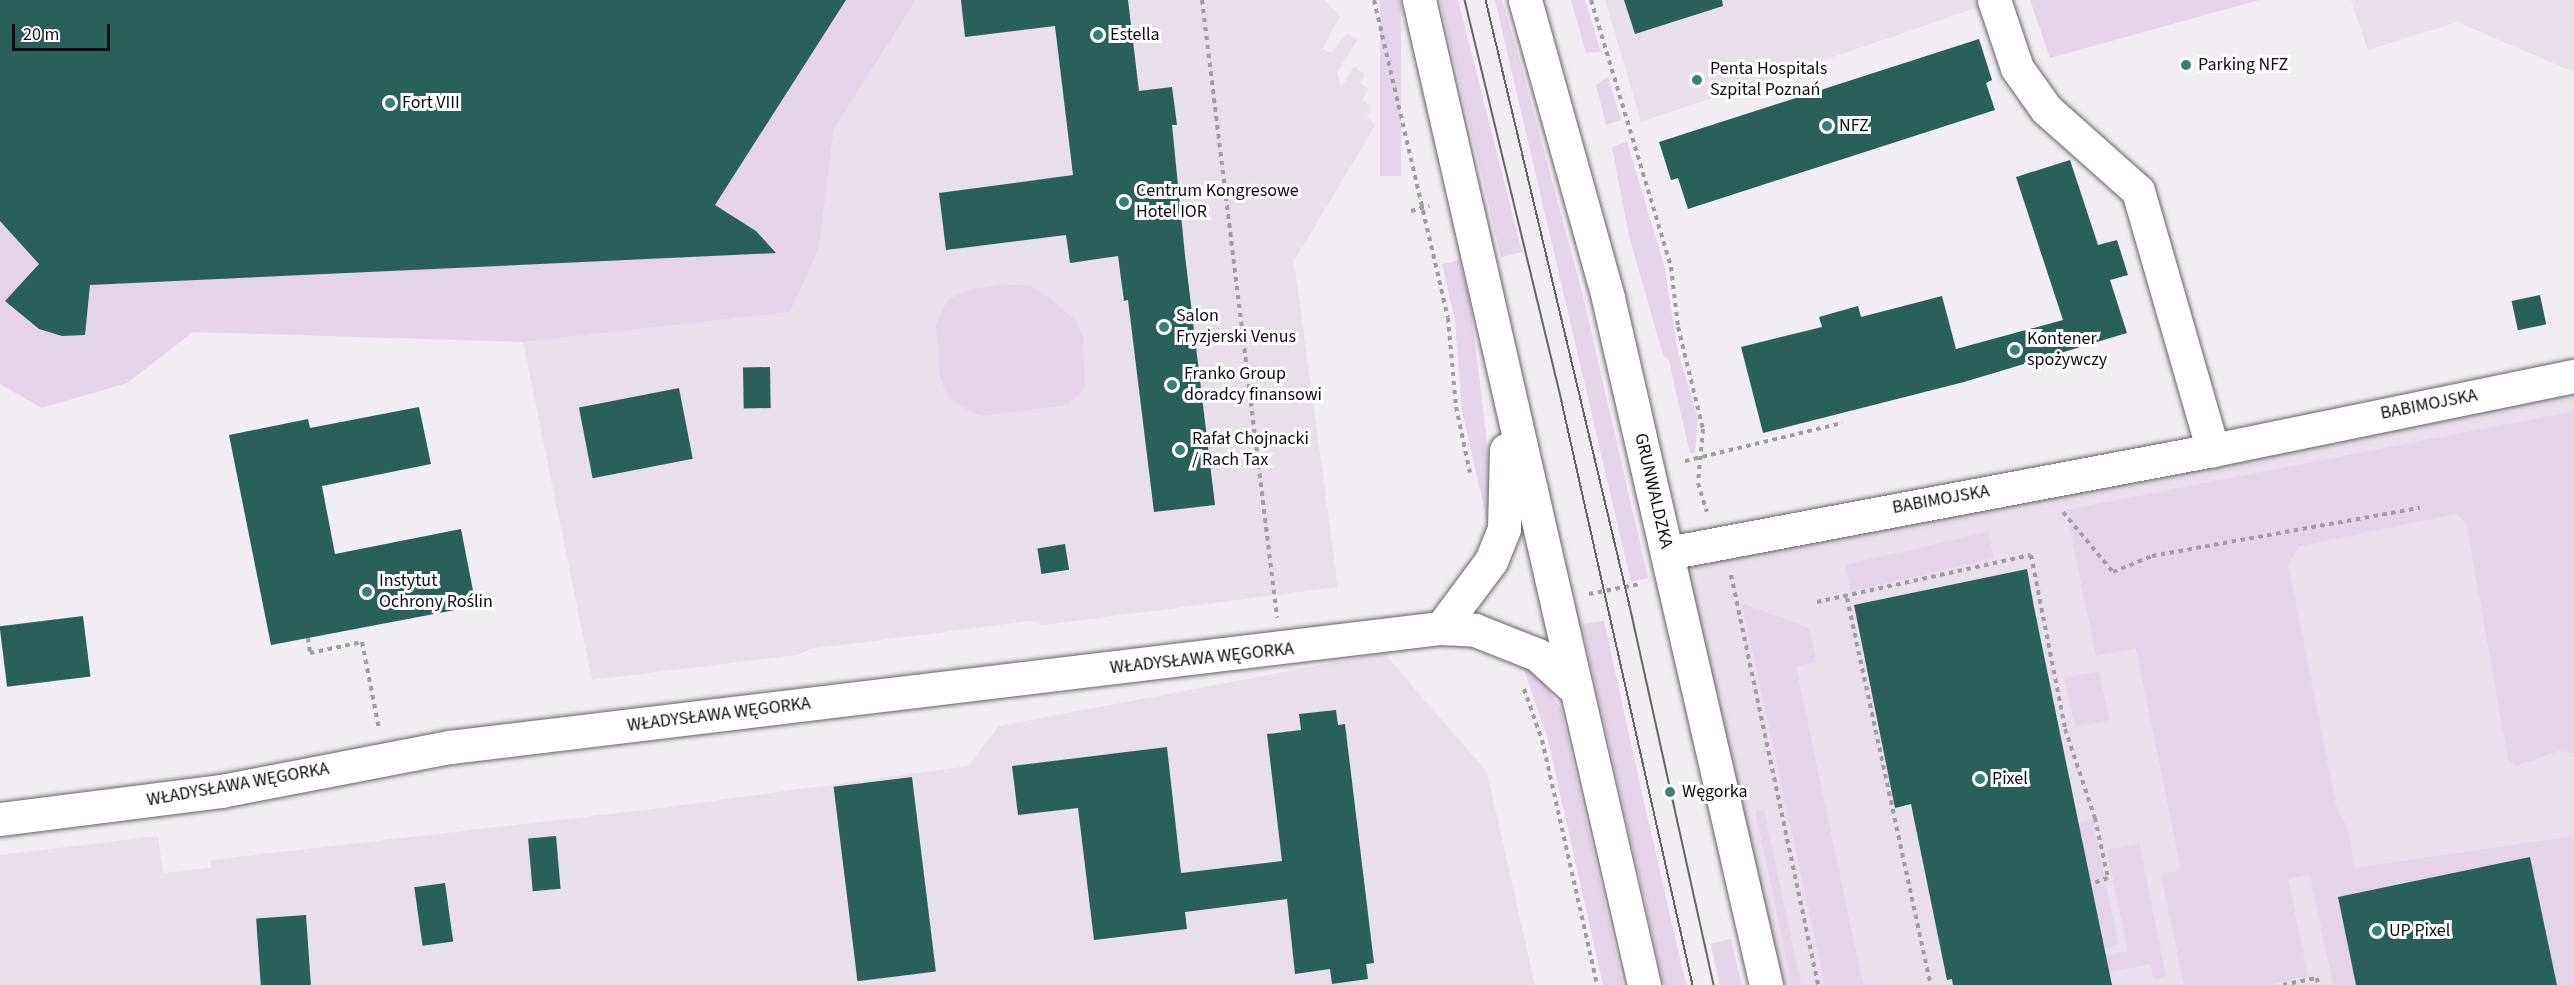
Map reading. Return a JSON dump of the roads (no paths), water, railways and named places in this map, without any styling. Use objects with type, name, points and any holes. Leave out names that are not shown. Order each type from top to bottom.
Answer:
[{"type":"street","points":[[1419,0],[1554,601],[1644,985]]},
{"type":"street","name":"GRUNWALDZKA","points":[[1525,0],[1605,287],[1766,985]]},
{"type":"street","points":[[1994,0],[2017,68],[2046,109],[2138,191],[2213,450]]},
{"type":"street","name":"BABIMOJSKA","points":[[1671,566],[2038,482],[2213,450],[2574,376]]},
{"type":"street","points":[[1441,628],[1491,561],[1504,528],[1507,498],[1504,455],[1515,426]]},
{"type":"street","name":"WŁADYSŁAWA WĘGORKA","points":[[0,819],[220,792],[450,747],[1441,628],[1475,630],[1510,642],[1538,655],[1574,688]]},
{"type":"tram line","points":[[1465,0],[1562,402],[1693,985]]},
{"type":"tram line","points":[[1486,0],[1630,606],[1714,985]]},
{"type":"place","name":"Estella","points":[[1098,35]]},
{"type":"place","name":"Parking NFZ","points":[[2186,65]]},
{"type":"place","name":"Penta Hospitals Szpital Poznań","points":[[1697,80]]},
{"type":"place","name":"Fort VIII","points":[[390,103]]},
{"type":"place","name":"NFZ","points":[[1827,126]]},
{"type":"place","name":"Centrum Kongresowe Hotel IOR","points":[[1124,202]]},
{"type":"place","name":"Salon Fryzjerski Venus","points":[[1164,327]]},
{"type":"place","name":"Kontener spożywczy","points":[[2015,350]]},
{"type":"place","name":"Franko Group doradcy finansowi","points":[[1172,385]]},
{"type":"place","name":"Rafał Chojnacki / Rach Tax","points":[[1180,450]]},
{"type":"place","name":"Instytut Ochrony Roślin","points":[[367,592]]},
{"type":"place","name":"Pixel","points":[[1980,779]]},
{"type":"place","name":"Węgorka","points":[[1670,792]]},
{"type":"place","name":"UP Pixel","points":[[2377,931]]}]
